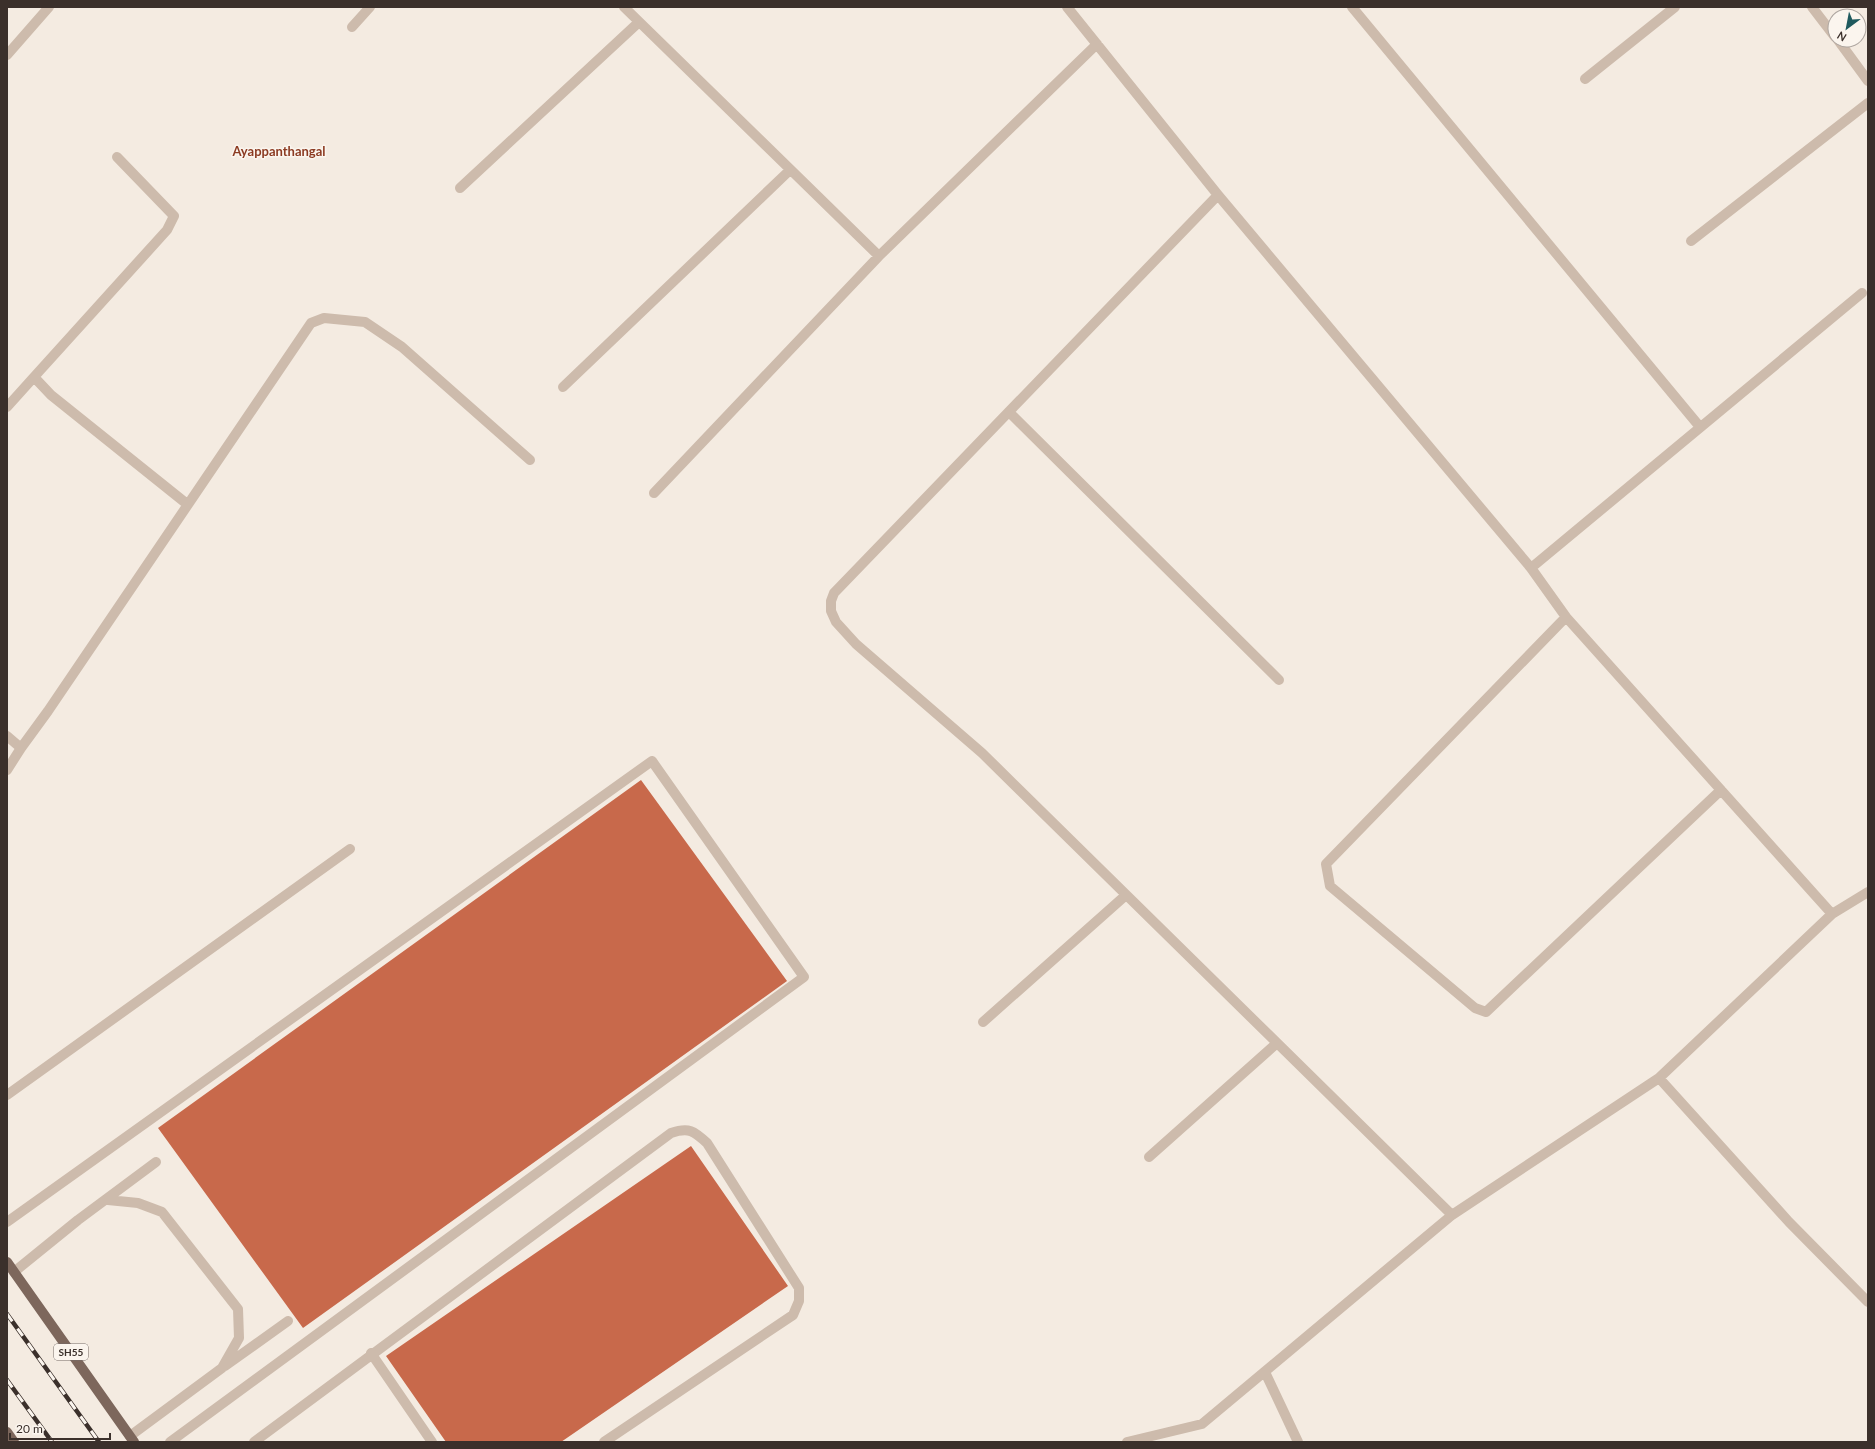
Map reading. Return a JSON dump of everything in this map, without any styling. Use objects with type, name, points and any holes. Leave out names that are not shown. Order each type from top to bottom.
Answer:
[{"type":"main road","name":"SH55","points":[[7,1262],[132,1439]]},
{"type":"main road","points":[[7,1432],[14,1442]]},
{"type":"street","points":[[7,55],[49,7]]},
{"type":"street","points":[[352,27],[370,7]]},
{"type":"street","points":[[624,7],[879,256]]},
{"type":"street","points":[[1067,7],[1218,195],[1531,568],[1566,617],[1832,914]]},
{"type":"street","points":[[1352,7],[1700,427]]},
{"type":"street","points":[[1585,79],[1675,7]]},
{"type":"street","points":[[1812,7],[1827,27]]},
{"type":"street","points":[[460,188],[639,22]]},
{"type":"street","points":[[654,493],[879,256],[1097,44]]},
{"type":"street","points":[[1844,48],[1868,81]]},
{"type":"street","points":[[1691,241],[1868,103]]},
{"type":"street","points":[[7,407],[167,230],[174,216],[117,157]]},
{"type":"street","points":[[562,387],[790,170]]},
{"type":"street","points":[[1218,195],[834,593],[830,610],[836,622],[856,644],[982,753],[1452,1215]]},
{"type":"street","points":[[1531,568],[1862,293]]},
{"type":"street","points":[[7,770],[20,748],[48,711],[299,338],[311,323],[324,318],[365,322],[402,347],[530,460]]},
{"type":"street","points":[[34,376],[51,395],[187,504]]},
{"type":"street","points":[[1009,412],[1279,680]]},
{"type":"street","points":[[1566,617],[1326,864],[1330,886],[1475,1008],[1486,1012],[1721,790]]},
{"type":"street","points":[[7,736],[20,748]]},
{"type":"street","points":[[7,1222],[652,761],[804,977],[170,1442]]},
{"type":"street","points":[[7,1095],[350,849]]},
{"type":"street","points":[[1127,1442],[1202,1424],[1452,1215],[1659,1078],[1832,914],[1868,892]]},
{"type":"street","points":[[983,1022],[1126,895]]},
{"type":"street","points":[[1149,1157],[1276,1043]]},
{"type":"street","points":[[1659,1078],[1789,1222],[1868,1302]]},
{"type":"street","points":[[254,1442],[372,1353],[671,1133],[682,1129],[696,1133],[707,1143],[799,1288],[799,1301],[793,1315],[604,1442]]},
{"type":"street","points":[[14,1272],[78,1220],[108,1200],[156,1162]]},
{"type":"street","points":[[108,1200],[138,1203],[162,1212],[238,1309],[239,1338],[222,1368]]},
{"type":"street","points":[[132,1439],[199,1385],[288,1321]]},
{"type":"street","points":[[372,1353],[432,1442]]},
{"type":"street","points":[[1265,1372],[1298,1442]]},
{"type":"building","points":[[641,780],[787,981],[303,1328],[158,1128]]},
{"type":"building","points":[[691,1146],[788,1286],[561,1442],[446,1442],[386,1356]]},
{"type":"railway","points":[[7,1314],[99,1442]]},
{"type":"railway","points":[[7,1380],[52,1442]]},
{"type":"district","name":"Ayappanthangal","points":[[279,151]]}]
